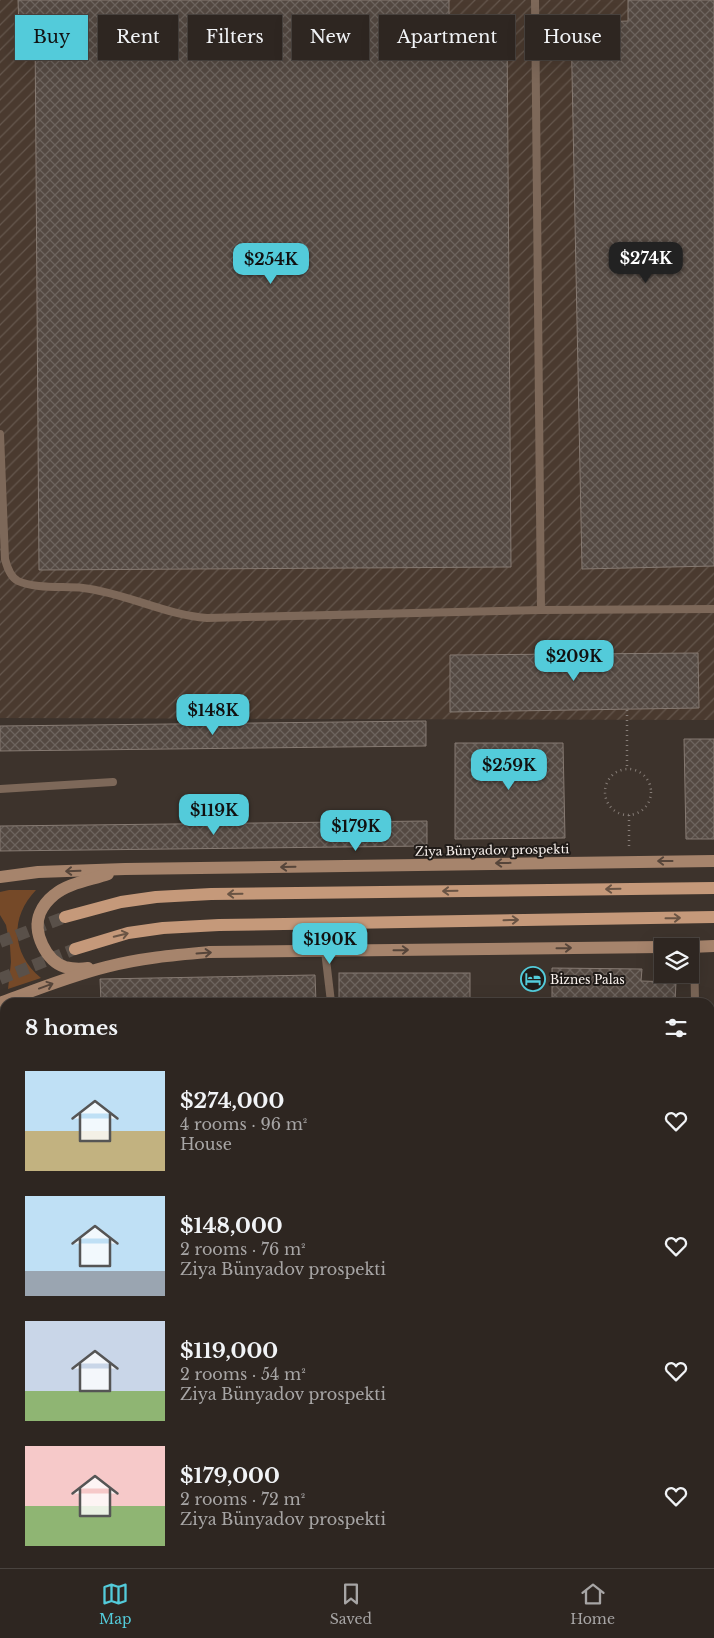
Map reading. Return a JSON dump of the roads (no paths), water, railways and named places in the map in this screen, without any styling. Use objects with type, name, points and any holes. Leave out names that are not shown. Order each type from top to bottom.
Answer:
[{"type":"main road","name":"Ziya Bünyadov prospekti","points":[[0,877],[38,872],[124,869],[714,861]]},
{"type":"main road","points":[[106,967],[79,969],[65,967],[55,962],[38,935],[38,921],[40,912],[54,894],[65,888],[124,869]]},
{"type":"main road","points":[[65,917],[121,902],[174,896],[714,888]]},
{"type":"main road","points":[[75,949],[128,933],[172,927],[239,924],[714,917]]},
{"type":"main road","points":[[699,947],[714,946]]},
{"type":"main road","points":[[16,998],[106,967],[151,958],[209,952],[654,947]]},
{"type":"lane","points":[[535,0],[541,610]]},
{"type":"lane","points":[[0,434],[5,559],[9,572],[17,581],[100,591],[190,617],[207,618],[541,610],[714,609]]},
{"type":"lane","points":[[0,789],[113,782]]},
{"type":"lane","points":[[325,951],[331,998]]},
{"type":"lane","points":[[694,983],[695,998]]},
{"type":"tunnel","points":[[0,942],[65,917]]},
{"type":"tunnel","points":[[0,979],[75,949]]},
{"type":"place","name":"Biznes Palas","points":[[533,979]]}]
